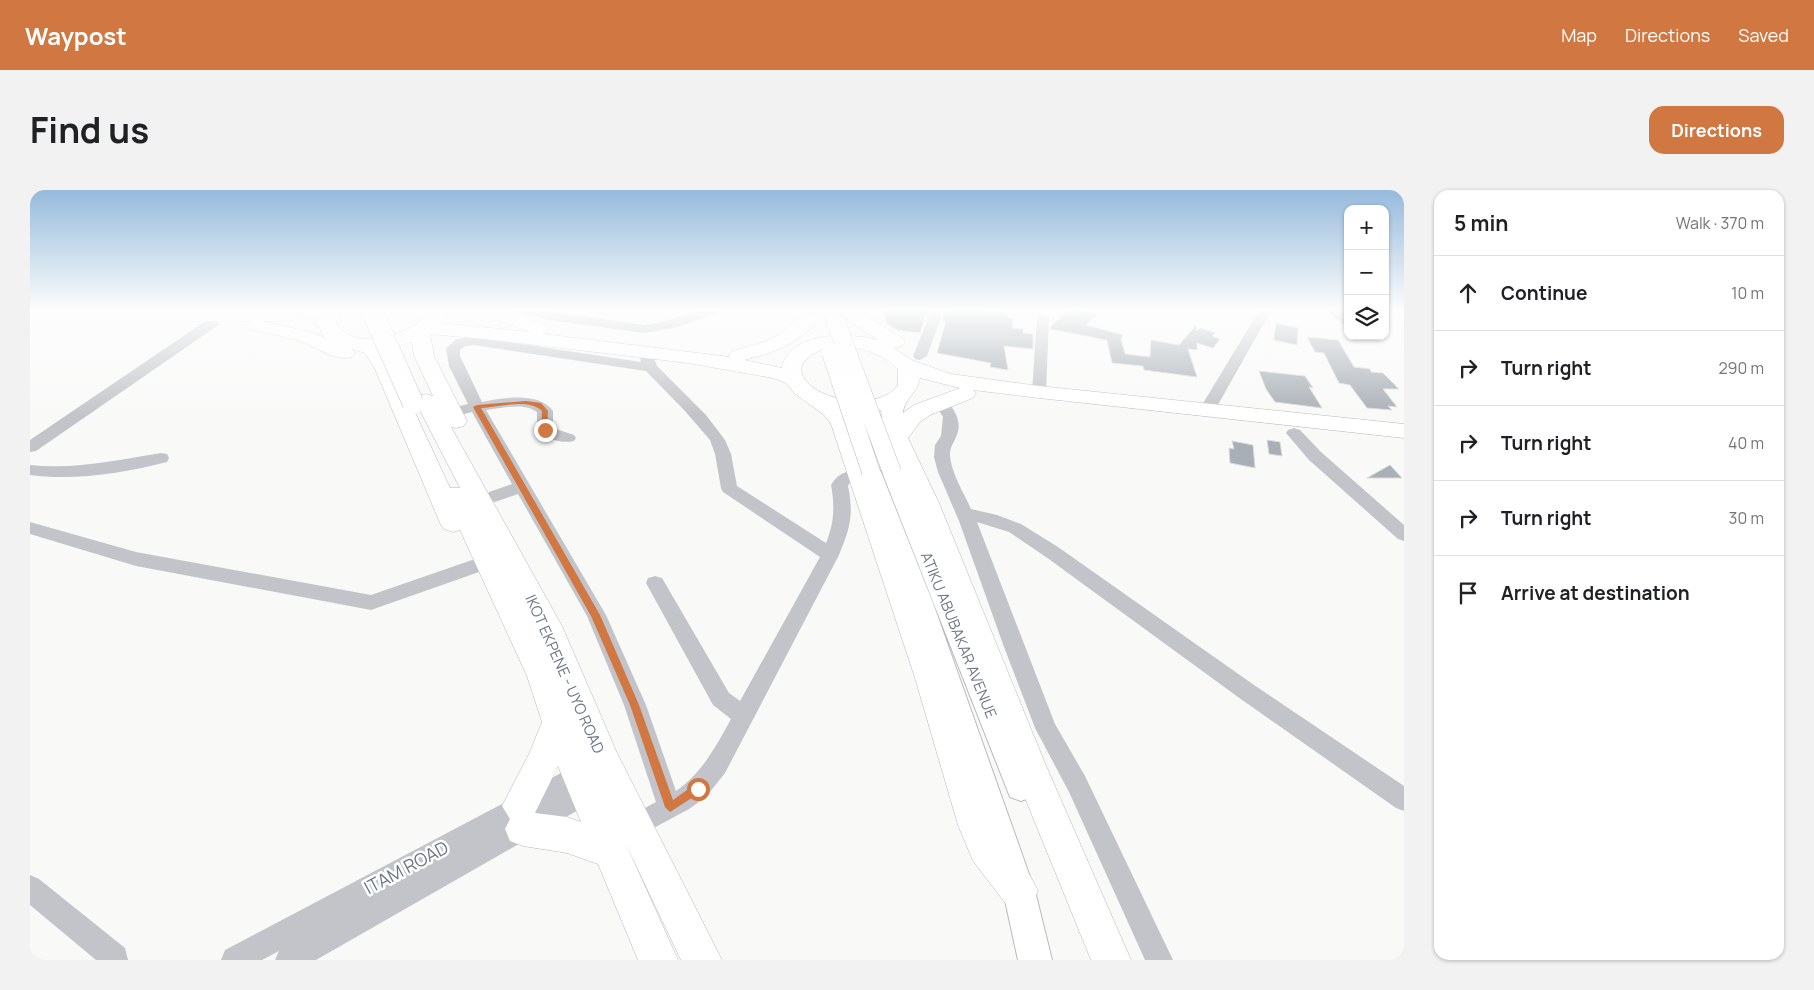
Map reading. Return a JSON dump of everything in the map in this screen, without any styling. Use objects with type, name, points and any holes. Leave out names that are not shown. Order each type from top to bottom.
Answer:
[{"type":"highway","points":[[329,345],[388,378]]},
{"type":"highway","points":[[364,345],[372,349],[380,358],[506,641],[552,670],[559,624],[424,356],[424,345]]},
{"type":"highway","name":"IKOT EKPENE - UYO ROAD","points":[[390,345],[552,670],[604,762],[637,826],[702,960]]},
{"type":"highway","name":"IKOT EKPENE - UYO ROAD","points":[[398,345],[420,402]]},
{"type":"highway","points":[[424,356],[439,345]]},
{"type":"highway","points":[[623,345],[767,358],[802,352],[826,345]]},
{"type":"highway","points":[[632,345],[747,367],[793,378]]},
{"type":"highway","points":[[739,355],[775,345]]},
{"type":"highway","points":[[806,345],[791,371],[793,378],[804,391],[816,398],[838,417],[849,444]]},
{"type":"highway","points":[[873,345],[913,361]]},
{"type":"highway","points":[[896,345],[913,361],[936,377],[974,388],[1294,433],[1404,446]]},
{"type":"highway","points":[[713,361],[760,383],[789,400],[849,444],[874,474],[930,678],[976,825],[986,848],[1019,891]]},
{"type":"highway","points":[[913,361],[910,378],[892,411],[896,438],[926,503],[1027,761],[1111,960]]},
{"type":"highway","points":[[816,398],[856,407],[877,405],[901,393],[926,388],[974,388],[1038,392],[1404,430]]},
{"type":"highway","points":[[896,438],[912,417],[922,410],[974,388]]},
{"type":"highway","name":"IKOT EKPENE - UYO ROAD","points":[[552,670],[558,723],[582,784],[658,960]]},
{"type":"highway","points":[[558,723],[522,817],[610,850]]},
{"type":"main road","name":"ATIKU ABUBAKAR AVENUE","points":[[823,345],[874,474],[1091,960]]},
{"type":"main road","name":"ATIKU ABUBAKAR AVENUE","points":[[848,345],[874,474]]},
{"type":"main road","points":[[1019,891],[1035,960]]},
{"type":"street","points":[[30,447],[180,345]]},
{"type":"street","points":[[458,345],[454,348],[452,356],[477,407],[604,633],[634,705],[670,807]]},
{"type":"street","points":[[585,345],[644,347],[646,345]]},
{"type":"street","points":[[638,345],[644,347],[719,443],[729,488],[732,492],[830,556]]},
{"type":"street","points":[[913,361],[921,345]]},
{"type":"street","points":[[1038,392],[1041,345]]},
{"type":"street","points":[[1207,410],[1245,345]]},
{"type":"street","points":[[940,402],[951,417],[949,436],[942,445],[942,457],[946,472],[965,514],[1014,647],[1046,728],[1078,784],[1159,960]]},
{"type":"street","points":[[452,412],[477,407],[526,403],[538,404],[545,411],[545,430],[549,433],[568,438]]},
{"type":"street","points":[[1294,433],[1315,456],[1404,535]]},
{"type":"street","points":[[30,470],[56,472],[94,469],[161,458]]},
{"type":"street","points":[[637,826],[698,789],[717,766],[830,556],[844,521],[844,508],[839,485],[846,478],[874,474]]},
{"type":"street","points":[[495,496],[522,486]]},
{"type":"street","points":[[965,514],[991,519],[1022,533],[1404,800]]},
{"type":"street","points":[[30,528],[136,559],[371,603],[472,567]]},
{"type":"street","points":[[655,583],[721,699],[744,716]]},
{"type":"street","name":"ITAM ROAD","points":[[235,960],[522,817],[582,784]]},
{"type":"street","name":"ITAM ROAD","points":[[289,960],[522,817]]},
{"type":"street","points":[[30,888],[115,958]]},
{"type":"building","points":[[939,345],[1033,345],[1033,349],[1004,346],[1008,370],[990,367],[991,363],[937,353]]},
{"type":"building","points":[[1108,345],[1123,345],[1125,354],[1150,357],[1151,345],[1197,345],[1197,350],[1188,349],[1197,377],[1144,370],[1143,366],[1112,363]]},
{"type":"building","points":[[1203,345],[1215,345],[1213,348]]},
{"type":"building","points":[[1311,345],[1341,345],[1354,367],[1383,373],[1399,389],[1383,389],[1397,407],[1388,406],[1392,410],[1367,408],[1350,385],[1339,383],[1324,353],[1315,352]]},
{"type":"building","points":[[1259,371],[1305,376],[1313,388],[1309,387],[1322,408],[1275,402],[1266,389]]},
{"type":"building","points":[[1267,440],[1280,442],[1282,456],[1269,454]]},
{"type":"building","points":[[1232,441],[1253,445],[1255,468],[1230,463],[1229,448],[1234,449]]},
{"type":"building","points":[[1390,465],[1402,478],[1367,478]]},
{"type":"route","points":[[545,430],[545,411],[538,404],[526,403],[477,407],[484,423],[596,615],[634,705],[670,807],[698,789]]}]
